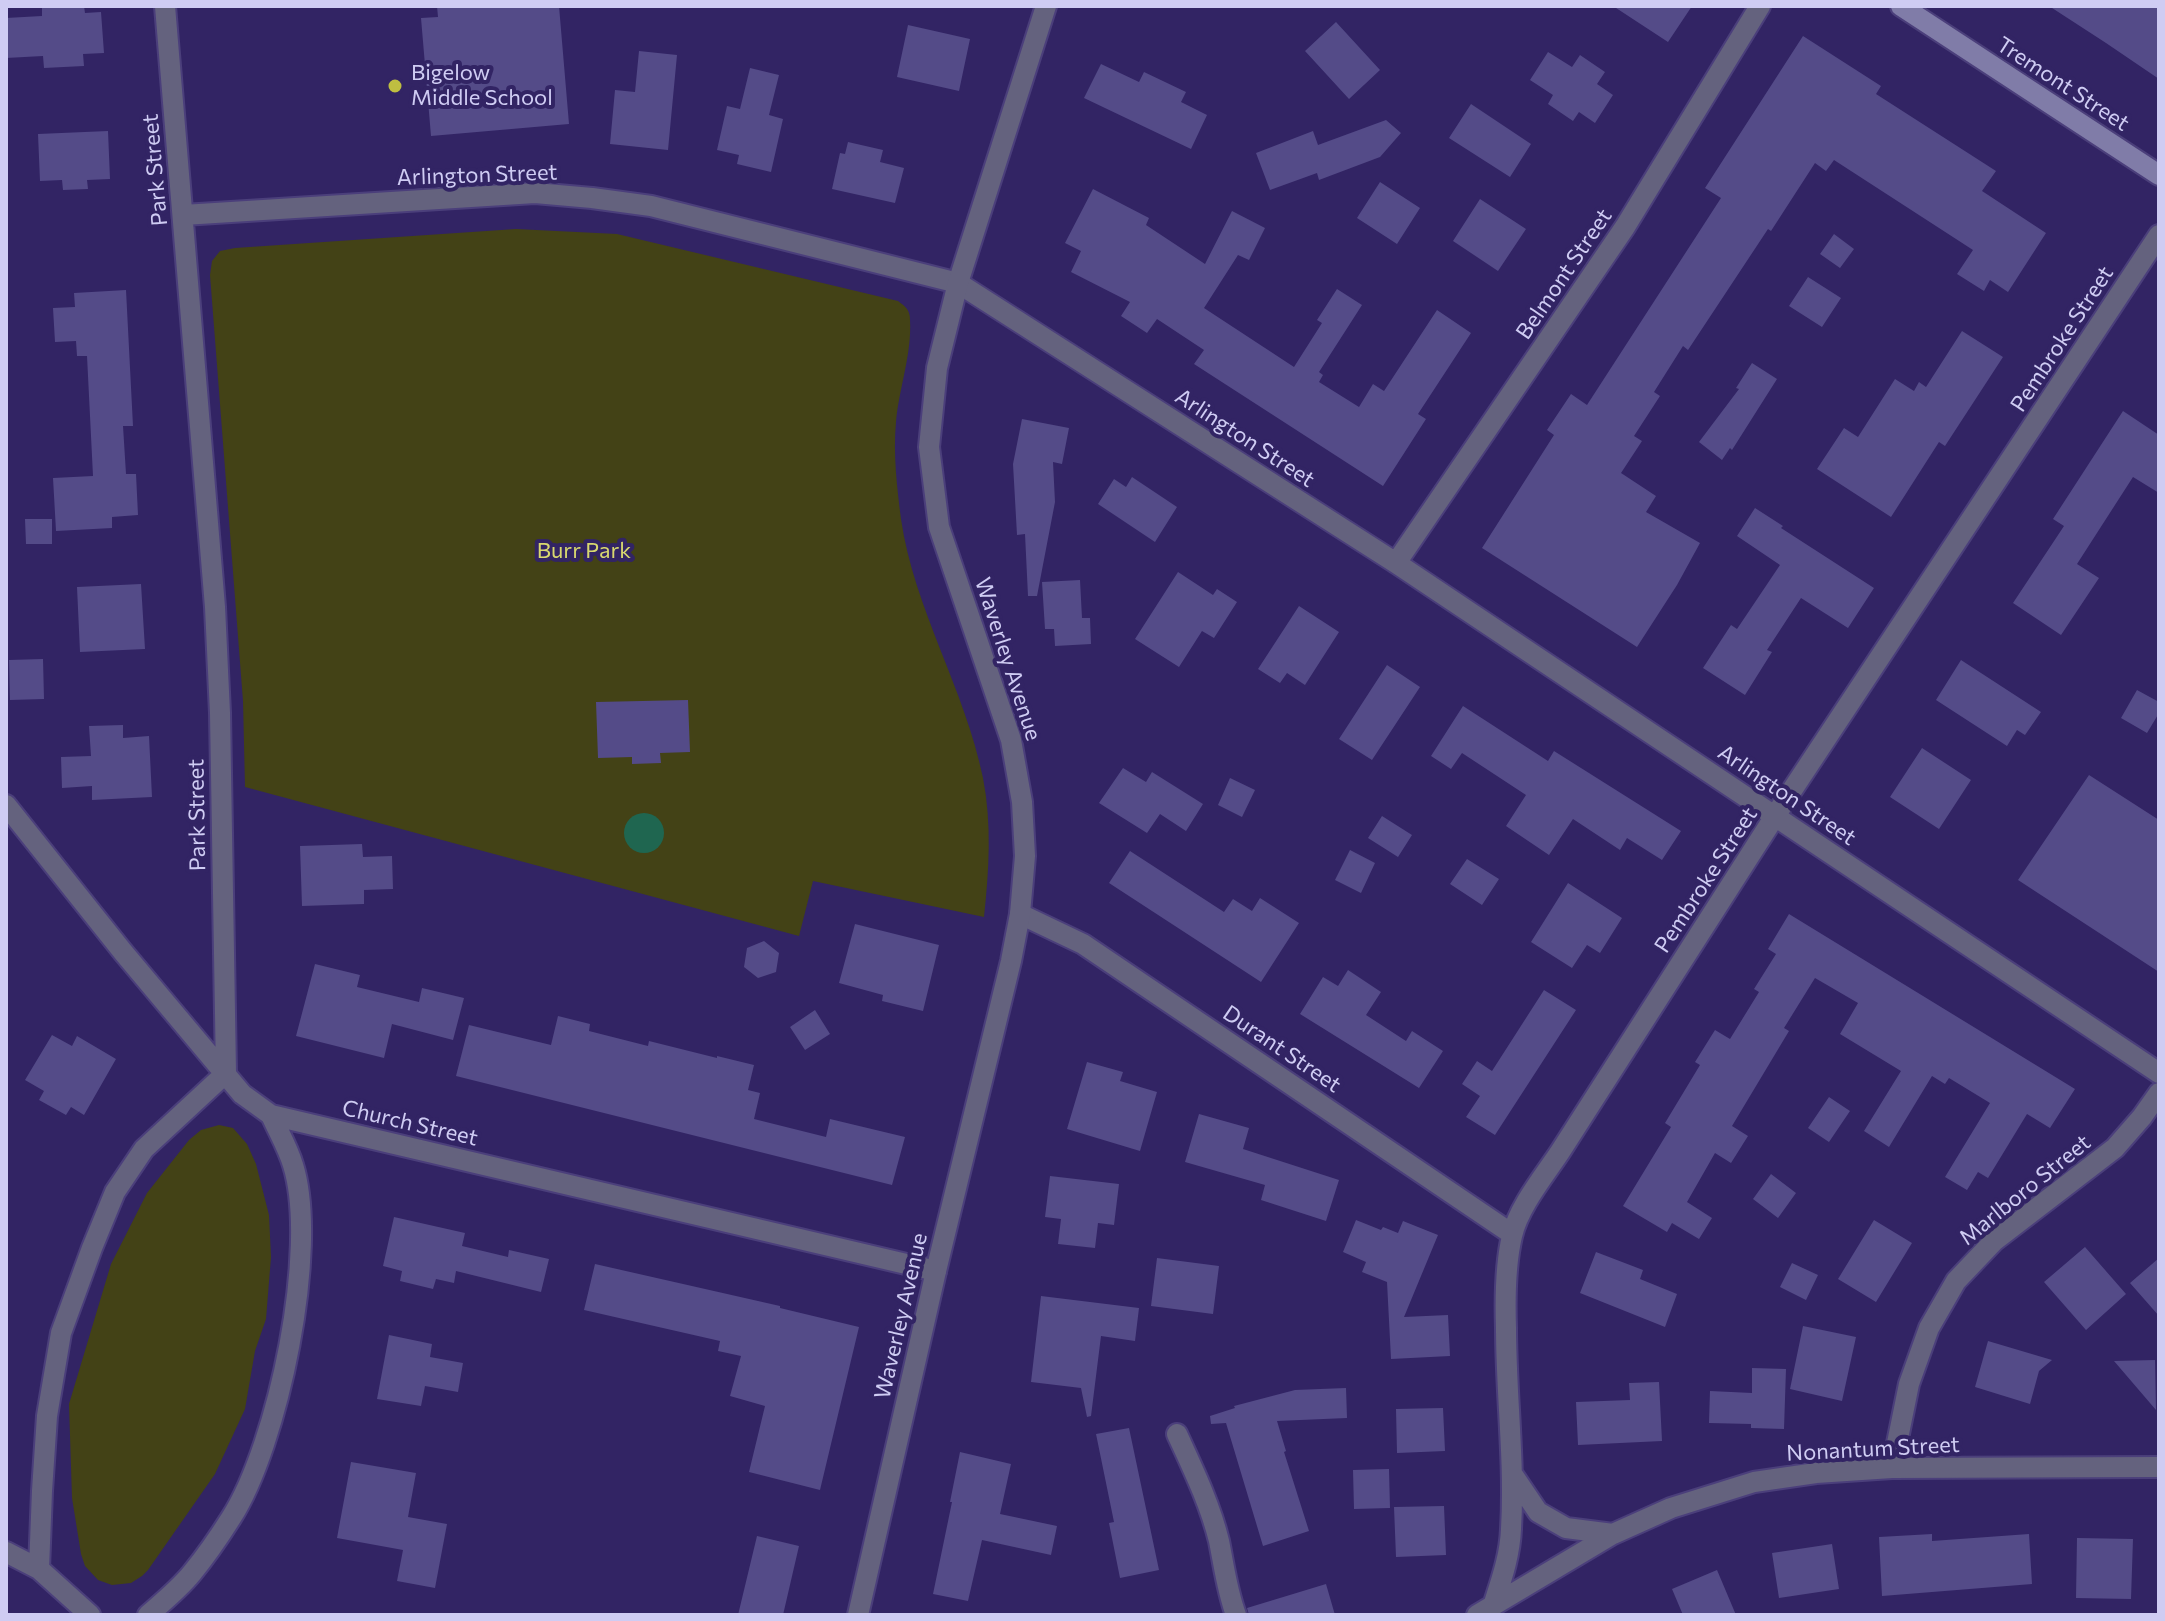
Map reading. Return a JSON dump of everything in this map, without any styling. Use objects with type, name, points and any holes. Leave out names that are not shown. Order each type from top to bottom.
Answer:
[{"type":"main road","name":"Tremont Street","points":[[1901,6],[2158,173]]},
{"type":"street","name":"Park Street","points":[[165,6],[215,607],[220,713],[226,1073]]},
{"type":"street","name":"Waverley Avenue","points":[[858,1615],[1020,914],[1025,856],[1023,815],[1011,740],[939,527],[929,447],[937,368],[958,283],[1046,6]]},
{"type":"street","name":"Belmont Street","points":[[1396,563],[1625,227],[1760,6]]},
{"type":"street","name":"Arlington Street","points":[[183,215],[535,193],[592,198],[651,206],[958,283],[1396,563],[2159,1073]]},
{"type":"street","name":"Pembroke Street","points":[[1485,1610],[1506,1565],[1511,1531],[1513,1475],[1505,1301],[1512,1234],[1531,1194],[1775,816],[2159,235]]},
{"type":"street","name":"Church Street","points":[[6,805],[242,1094],[271,1115],[936,1271]]},
{"type":"street","name":"Durant Street","points":[[1020,914],[1083,944],[1512,1234]]},
{"type":"street","points":[[39,1569],[47,1416],[61,1333],[92,1248],[115,1192],[144,1149],[226,1073]]},
{"type":"street","name":"Marlboro Street","points":[[1892,1468],[1909,1384],[1929,1328],[1956,1281],[1994,1241],[2115,1148],[2159,1093]]},
{"type":"street","points":[[148,1615],[191,1575],[233,1516],[263,1450],[285,1370],[297,1292],[302,1219],[293,1165],[271,1115]]},
{"type":"street","points":[[1177,1434],[1206,1500],[1218,1539],[1228,1594],[1236,1615]]},
{"type":"street","name":"Nonantum Street","points":[[1485,1610],[1613,1534],[1671,1508],[1754,1482],[1816,1473],[1892,1468],[2159,1467]]},
{"type":"street","points":[[1513,1475],[1538,1512],[1566,1528],[1613,1534]]},
{"type":"street","points":[[6,1552],[39,1569],[90,1615]]},
{"type":"green space","name":"Burr Park","points":[[516,229],[617,234],[898,301],[907,309],[910,317],[909,346],[895,434],[901,519],[917,585],[975,745],[983,778],[989,848],[984,917],[813,881],[799,936],[245,787],[243,701],[210,275],[212,261],[220,251],[235,248]]},
{"type":"green space","points":[[219,1125],[233,1128],[247,1144],[256,1164],[269,1215],[271,1257],[266,1319],[255,1351],[245,1409],[215,1474],[148,1570],[131,1583],[112,1585],[98,1580],[85,1566],[81,1554],[72,1498],[69,1404],[111,1264],[147,1193],[189,1140],[201,1130]]},
{"type":"shaded area","points":[[644,813],[658,819],[664,833],[658,847],[644,853],[630,847],[624,833],[630,819]]},
{"type":"building","points":[[42,6],[84,6],[85,13],[101,12],[104,53],[83,54],[84,66],[44,68],[43,56],[6,58],[6,18],[42,16]]},
{"type":"building","points":[[437,6],[559,6],[569,124],[431,136],[421,18],[438,17]]},
{"type":"building","points":[[1613,6],[1692,6],[1668,42]]},
{"type":"building","points":[[2049,6],[2159,6],[2159,79],[2106,43]]},
{"type":"building","points":[[1336,22],[1380,70],[1349,99],[1305,51]]},
{"type":"building","points":[[908,25],[970,39],[959,91],[897,77]]},
{"type":"building","points":[[1803,36],[1881,86],[1876,94],[1996,171],[1982,191],[2046,233],[2008,292],[1990,280],[1984,291],[1957,274],[1973,250],[1834,160],[1826,171],[1815,163],[1688,350],[1683,346],[1654,392],[1660,396],[1634,436],[1642,441],[1621,473],[1656,496],[1646,512],[1700,543],[1637,647],[1482,548],[1554,435],[1547,430],[1571,394],[1587,405],[1721,198],[1705,188]]},
{"type":"building","points":[[639,51],[677,55],[668,150],[610,144],[615,90],[635,92]]},
{"type":"building","points":[[1548,52],[1572,67],[1580,55],[1605,72],[1597,84],[1613,95],[1595,123],[1579,112],[1573,121],[1548,104],[1553,95],[1530,80]]},
{"type":"building","points":[[1101,64],[1139,82],[1144,72],[1186,92],[1181,102],[1207,115],[1191,149],[1084,98]]},
{"type":"building","points":[[750,68],[779,75],[769,115],[783,119],[771,172],[737,164],[739,155],[717,150],[727,106],[740,109]]},
{"type":"building","points":[[1471,104],[1531,144],[1510,177],[1449,138]]},
{"type":"building","points":[[1386,120],[1401,133],[1380,157],[1319,180],[1317,173],[1270,190],[1256,153],[1313,131],[1318,145]]},
{"type":"building","points":[[108,131],[110,179],[87,180],[88,189],[63,190],[62,180],[40,181],[38,134]]},
{"type":"building","points":[[848,142],[883,150],[880,162],[904,168],[895,203],[832,189],[840,153],[845,154]]},
{"type":"building","points":[[1380,182],[1420,208],[1397,244],[1357,218]]},
{"type":"building","points":[[1093,189],[1149,218],[1146,225],[1205,264],[1232,211],[1265,228],[1249,260],[1238,255],[1204,308],[1294,367],[1322,323],[1317,320],[1337,289],[1362,305],[1319,372],[1323,375],[1319,382],[1359,407],[1373,384],[1384,391],[1437,310],[1471,333],[1418,414],[1426,419],[1383,486],[1194,364],[1204,350],[1157,319],[1147,333],[1121,316],[1130,302],[1071,272],[1081,251],[1065,243]]},
{"type":"building","points":[[1480,199],[1526,229],[1498,271],[1453,241]]},
{"type":"building","points":[[1834,234],[1854,249],[1840,268],[1820,254]]},
{"type":"building","points":[[1808,277],[1841,298],[1822,327],[1789,306]]},
{"type":"building","points":[[126,290],[133,426],[123,426],[126,474],[136,474],[138,515],[112,517],[112,528],[56,531],[53,478],[93,476],[87,356],[77,356],[76,341],[55,342],[53,308],[75,307],[74,293]]},
{"type":"building","points":[[1962,331],[2003,357],[1945,446],[1939,442],[1891,517],[1817,469],[1844,428],[1858,437],[1895,379],[1914,391],[1919,382],[1926,387]]},
{"type":"building","points":[[1752,363],[1777,379],[1732,450],[1730,448],[1722,460],[1699,442],[1739,389],[1736,388]]},
{"type":"building","points":[[2123,411],[2159,435],[2159,493],[2133,477],[2077,564],[2099,578],[2061,635],[2013,603],[2064,526],[2053,519]]},
{"type":"building","points":[[1022,419],[1069,428],[1062,464],[1053,462],[1055,502],[1037,596],[1028,596],[1025,534],[1017,535],[1013,464]]},
{"type":"building","points":[[1132,477],[1177,507],[1155,542],[1098,504],[1114,479],[1126,487]]},
{"type":"building","points":[[1755,508],[1874,588],[1848,628],[1801,598],[1767,650],[1772,652],[1745,695],[1703,668],[1731,625],[1737,629],[1780,565],[1737,536]]},
{"type":"building","points":[[25,519],[52,519],[52,544],[26,544]]},
{"type":"building","points":[[1178,572],[1213,595],[1217,589],[1237,602],[1214,638],[1202,631],[1179,667],[1135,639]]},
{"type":"building","points":[[1080,580],[1082,618],[1090,618],[1091,644],[1055,646],[1054,629],[1045,629],[1042,582]]},
{"type":"building","points":[[141,584],[145,649],[80,652],[77,587]]},
{"type":"building","points":[[1299,606],[1339,632],[1305,685],[1287,673],[1280,683],[1258,669]]},
{"type":"building","points":[[43,659],[44,699],[10,700],[9,660]]},
{"type":"building","points":[[1961,660],[2041,712],[2025,735],[2017,730],[2007,746],[1936,700]]},
{"type":"building","points":[[1387,665],[1420,687],[1372,760],[1339,739]]},
{"type":"building","points":[[2137,690],[2159,702],[2159,713],[2147,733],[2121,718]]},
{"type":"building","points":[[688,700],[690,752],[660,753],[661,763],[632,764],[632,757],[598,758],[596,702]]},
{"type":"building","points":[[1463,706],[1548,761],[1554,751],[1681,831],[1662,860],[1627,838],[1620,850],[1573,819],[1549,855],[1506,826],[1526,795],[1462,753],[1451,769],[1431,756]]},
{"type":"building","points":[[123,725],[123,738],[149,736],[152,797],[92,800],[92,786],[62,788],[61,757],[91,756],[89,726]]},
{"type":"building","points":[[1922,748],[1971,780],[1939,829],[1890,797]]},
{"type":"building","points":[[1123,768],[1146,782],[1152,772],[1203,804],[1186,831],[1160,814],[1147,833],[1099,803]]},
{"type":"building","points":[[2089,775],[2159,820],[2159,972],[2018,880]]},
{"type":"building","points":[[1230,778],[1255,790],[1242,817],[1218,805]]},
{"type":"building","points":[[1382,816],[1412,835],[1398,857],[1368,838]]},
{"type":"building","points":[[362,844],[363,857],[392,856],[393,889],[364,890],[364,904],[302,906],[300,846]]},
{"type":"building","points":[[1350,850],[1375,863],[1361,893],[1335,880]]},
{"type":"building","points":[[1130,851],[1224,912],[1233,899],[1252,911],[1260,898],[1299,923],[1261,982],[1109,883]]},
{"type":"building","points":[[1467,859],[1499,879],[1482,905],[1450,884]]},
{"type":"building","points":[[1568,883],[1622,918],[1600,953],[1587,945],[1572,968],[1531,942]]},
{"type":"building","points":[[1789,914],[2075,1089],[2050,1128],[2027,1114],[1988,1178],[1978,1172],[1967,1190],[1945,1177],[1990,1103],[1949,1078],[1945,1084],[1932,1076],[1889,1147],[1864,1131],[1901,1071],[1840,1034],[1858,1003],[1815,978],[1784,1028],[1789,1031],[1732,1126],[1748,1136],[1731,1163],[1715,1153],[1687,1202],[1712,1218],[1699,1239],[1672,1223],[1667,1232],[1623,1206],[1671,1127],[1665,1123],[1700,1065],[1695,1062],[1715,1030],[1730,1039],[1759,992],[1754,989],[1776,954],[1768,949]]},
{"type":"building","points":[[855,924],[939,945],[923,1011],[882,1001],[883,995],[839,983]]},
{"type":"building","points":[[764,941],[779,953],[776,972],[758,978],[744,967],[747,948]]},
{"type":"building","points":[[315,964],[360,975],[357,987],[419,1002],[422,988],[464,998],[453,1040],[392,1024],[384,1058],[296,1036]]},
{"type":"building","points":[[1348,970],[1381,992],[1366,1015],[1406,1041],[1412,1031],[1443,1051],[1419,1088],[1300,1014],[1323,977],[1338,986]]},
{"type":"building","points":[[1544,990],[1576,1010],[1495,1135],[1466,1117],[1480,1096],[1462,1084],[1477,1061],[1492,1071]]},
{"type":"building","points":[[815,1010],[830,1034],[805,1050],[790,1027]]},
{"type":"building","points":[[558,1016],[590,1024],[589,1031],[648,1046],[649,1041],[754,1065],[748,1090],[760,1093],[754,1119],[826,1137],[830,1119],[905,1137],[892,1185],[456,1076],[469,1025],[551,1045]]},
{"type":"building","points":[[52,1035],[72,1046],[77,1036],[116,1059],[84,1115],[71,1107],[66,1115],[39,1100],[44,1091],[25,1080]]},
{"type":"building","points":[[1087,1062],[1123,1072],[1120,1081],[1157,1092],[1140,1151],[1067,1129]]},
{"type":"building","points":[[1829,1097],[1850,1111],[1829,1142],[1808,1128]]},
{"type":"building","points":[[1199,1114],[1249,1128],[1243,1149],[1339,1180],[1326,1221],[1261,1200],[1265,1185],[1185,1162]]},
{"type":"building","points":[[1771,1174],[1796,1193],[1778,1218],[1753,1199]]},
{"type":"building","points":[[1050,1176],[1119,1184],[1114,1225],[1098,1223],[1095,1248],[1058,1244],[1061,1219],[1045,1217]]},
{"type":"building","points":[[394,1217],[465,1233],[462,1246],[508,1257],[509,1250],[549,1259],[541,1292],[456,1271],[454,1283],[436,1279],[433,1289],[400,1281],[402,1271],[383,1266]]},
{"type":"building","points":[[1356,1220],[1398,1233],[1403,1221],[1438,1235],[1404,1317],[1448,1315],[1450,1356],[1391,1359],[1387,1282],[1362,1272],[1366,1262],[1343,1252]]},
{"type":"building","points":[[1874,1220],[1912,1243],[1876,1302],[1838,1279]]},
{"type":"building","points":[[2085,1247],[2126,1294],[2086,1330],[2044,1282]]},
{"type":"building","points":[[1596,1252],[1643,1270],[1640,1279],[1677,1294],[1665,1327],[1580,1293]]},
{"type":"building","points":[[1157,1258],[1219,1266],[1213,1314],[1151,1306]]},
{"type":"building","points":[[2159,1258],[2159,1316],[2130,1283]]},
{"type":"building","points":[[1792,1263],[1818,1275],[1806,1300],[1780,1287]]},
{"type":"building","points":[[595,1264],[859,1327],[820,1490],[749,1472],[765,1406],[730,1396],[741,1356],[718,1351],[720,1341],[584,1310]]},
{"type":"building","points":[[1041,1296],[1139,1308],[1135,1341],[1101,1336],[1091,1416],[1087,1417],[1081,1388],[1031,1382]]},
{"type":"building","points":[[1803,1326],[1856,1337],[1842,1401],[1790,1389]]},
{"type":"building","points":[[389,1335],[432,1344],[430,1357],[463,1363],[458,1392],[425,1386],[421,1406],[377,1399]]},
{"type":"building","points":[[1988,1341],[2052,1360],[2039,1371],[2030,1404],[1975,1387]]},
{"type":"building","points":[[2155,1360],[2156,1410],[2114,1361]]},
{"type":"building","points":[[1752,1368],[1786,1369],[1784,1429],[1709,1423],[1710,1391],[1752,1393]]},
{"type":"building","points":[[1659,1382],[1662,1441],[1578,1445],[1576,1402],[1630,1400],[1629,1383]]},
{"type":"building","points":[[1346,1388],[1347,1418],[1277,1421],[1309,1531],[1263,1546],[1226,1423],[1211,1424],[1210,1416],[1234,1406],[1295,1390]]},
{"type":"building","points":[[1443,1408],[1445,1451],[1397,1453],[1396,1409]]},
{"type":"building","points":[[1129,1428],[1159,1570],[1120,1578],[1109,1523],[1114,1522],[1096,1434]]},
{"type":"building","points":[[960,1452],[1011,1464],[1000,1514],[1057,1526],[1051,1555],[982,1540],[968,1601],[933,1594]]},
{"type":"building","points":[[351,1462],[416,1473],[408,1517],[447,1524],[435,1588],[397,1581],[403,1550],[337,1538]]},
{"type":"building","points":[[1389,1469],[1390,1508],[1354,1509],[1353,1470]]},
{"type":"building","points":[[1444,1506],[1446,1555],[1396,1557],[1394,1507]]},
{"type":"building","points":[[1932,1534],[1932,1541],[2029,1534],[2032,1584],[1882,1596],[1879,1537]]},
{"type":"building","points":[[757,1536],[799,1546],[783,1615],[738,1615]]},
{"type":"building","points":[[2077,1538],[2133,1539],[2131,1599],[2076,1598]]},
{"type":"building","points":[[1832,1544],[1839,1589],[1779,1598],[1772,1553]]},
{"type":"building","points":[[1717,1570],[1736,1615],[1683,1615],[1672,1589]]},
{"type":"building","points":[[1326,1584],[1335,1615],[1249,1615],[1247,1608]]},
{"type":"place","name":"Bigelow Middle School","points":[[395,86]]}]
